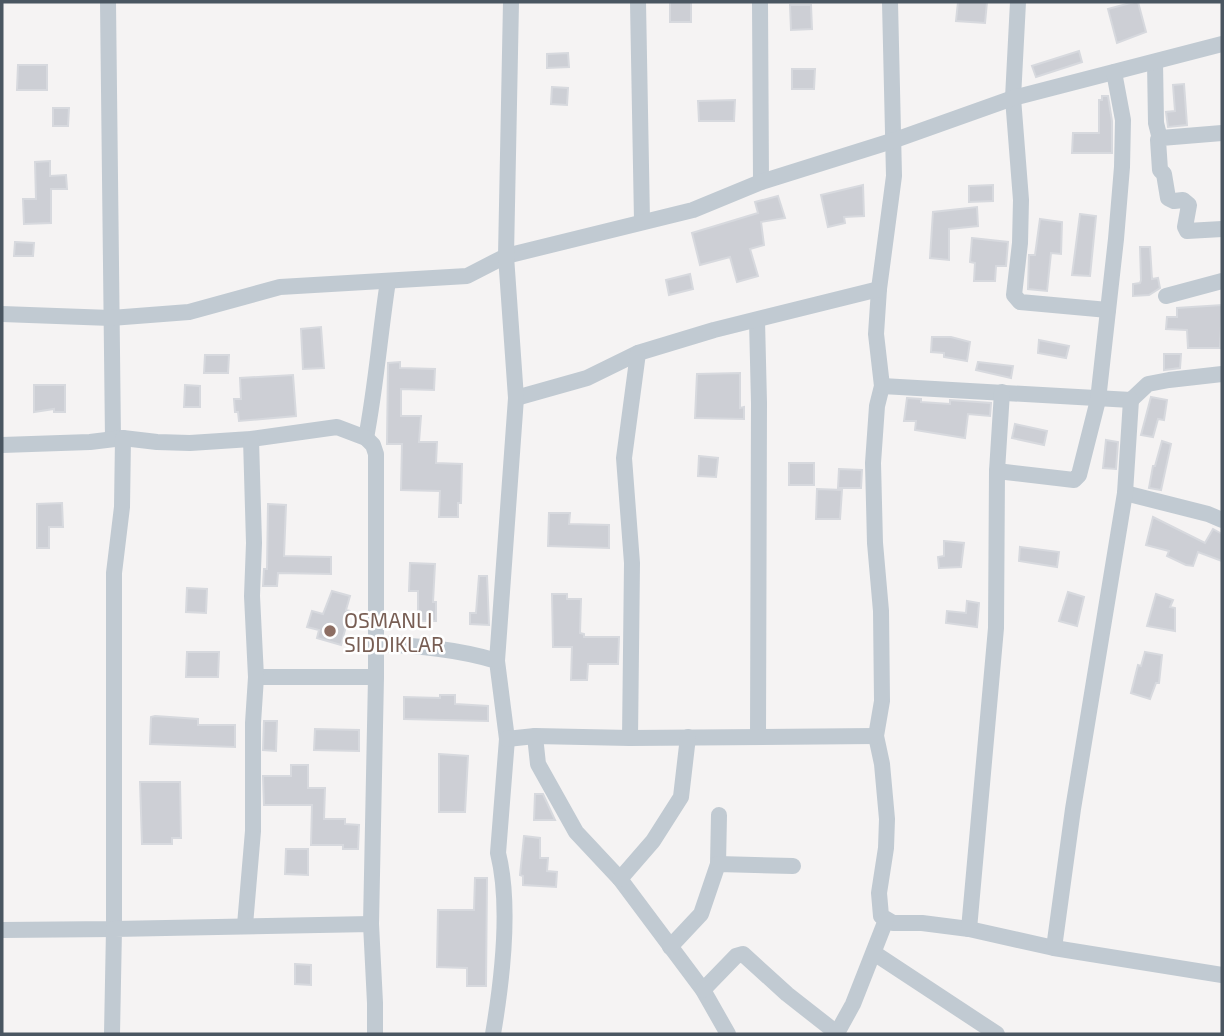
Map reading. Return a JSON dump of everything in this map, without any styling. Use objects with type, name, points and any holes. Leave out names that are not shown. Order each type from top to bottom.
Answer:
[{"type":"street","points":[[108,2],[111,318],[123,495],[114,573],[113,1034]]},
{"type":"street","points":[[493,1034],[499,1000],[503,931],[503,871],[498,853],[507,739],[497,661],[516,398],[506,256],[511,2]]},
{"type":"street","points":[[638,2],[642,221]]},
{"type":"street","points":[[761,2],[761,182]]},
{"type":"street","points":[[890,2],[894,176],[878,289],[876,334],[882,386],[877,406],[873,463],[881,624],[881,701],[876,736],[882,764],[887,819],[886,848],[879,893],[881,916],[886,920],[968,929],[1054,948],[1222,975]]},
{"type":"street","points":[[1018,2],[1013,98],[1021,200],[1020,243],[1014,295],[1020,302],[1108,310]]},
{"type":"street","points":[[2,314],[111,318],[190,312],[280,287],[467,276],[506,256],[693,210],[761,182],[895,140],[1013,98],[1222,44]]},
{"type":"street","points":[[1155,62],[1159,166],[1164,174],[1168,198],[1174,201],[1183,200],[1189,205],[1185,227],[1187,231],[1222,229]]},
{"type":"street","points":[[997,471],[1074,480],[1079,475],[1098,400],[1122,167],[1123,120],[1114,72]]},
{"type":"street","points":[[1160,139],[1222,133]]},
{"type":"street","points":[[366,438],[375,390],[388,281]]},
{"type":"street","points":[[1166,296],[1222,281]]},
{"type":"street","points":[[516,398],[587,378],[638,353],[878,289]]},
{"type":"street","points":[[757,320],[758,736]]},
{"type":"street","points":[[630,738],[632,563],[624,458],[638,353]]},
{"type":"street","points":[[1054,948],[1073,809],[1125,493],[1131,400],[1148,384],[1222,374]]},
{"type":"street","points":[[882,386],[1131,400]]},
{"type":"street","points":[[968,929],[996,628],[997,471],[1002,392]]},
{"type":"street","points":[[2,445],[90,442],[118,438],[173,443],[251,439],[337,427],[366,438],[373,445],[376,454],[377,644],[371,924],[375,1034]]},
{"type":"street","points":[[245,925],[253,831],[253,723],[256,677],[252,596],[254,543],[251,439]]},
{"type":"street","points":[[1125,493],[1222,520]]},
{"type":"street","points":[[377,644],[430,646],[463,651],[497,661]]},
{"type":"street","points":[[256,677],[376,677]]},
{"type":"street","points":[[507,739],[535,736],[876,736]]},
{"type":"street","points":[[535,736],[538,764],[561,809],[576,832],[620,879],[703,990],[728,1034]]},
{"type":"street","points":[[620,879],[653,841],[681,797],[688,737]]},
{"type":"street","points":[[670,947],[701,914],[718,864],[719,815]]},
{"type":"street","points":[[718,864],[793,866]]},
{"type":"street","points":[[703,990],[736,956],[743,954],[787,994],[838,1034],[853,1004],[886,920]]},
{"type":"street","points":[[2,930],[371,924]]},
{"type":"street","points":[[874,953],[997,1034]]},
{"type":"building","points":[[670,2],[691,2],[691,22],[670,22]]},
{"type":"building","points":[[958,2],[987,2],[985,23],[956,21]]},
{"type":"building","points":[[1138,2],[1146,32],[1117,43],[1108,9]]},
{"type":"building","points":[[790,5],[811,5],[812,29],[791,30]]},
{"type":"building","points":[[1079,51],[1082,62],[1036,77],[1032,66]]},
{"type":"building","points":[[568,53],[569,67],[547,68],[547,54]]},
{"type":"building","points":[[18,65],[47,65],[47,90],[17,90]]},
{"type":"building","points":[[792,69],[815,69],[814,89],[792,89]]},
{"type":"building","points":[[1184,84],[1187,125],[1168,127],[1166,112],[1175,111],[1173,85]]},
{"type":"building","points":[[552,87],[568,88],[567,105],[551,104]]},
{"type":"building","points":[[1102,96],[1108,96],[1112,121],[1112,153],[1072,153],[1073,133],[1099,133],[1099,100],[1102,100]]},
{"type":"building","points":[[735,100],[734,121],[699,121],[698,101]]},
{"type":"building","points":[[53,108],[69,108],[68,126],[53,126]]},
{"type":"building","points":[[50,161],[50,176],[66,175],[67,189],[51,189],[51,223],[24,224],[23,199],[36,199],[35,162]]},
{"type":"building","points":[[863,185],[864,216],[844,217],[845,223],[828,227],[821,195]]},
{"type":"building","points":[[993,185],[993,201],[969,202],[969,186]]},
{"type":"building","points":[[778,196],[785,218],[761,222],[764,245],[750,249],[758,276],[737,282],[730,257],[700,265],[692,233],[758,213],[755,202]]},
{"type":"building","points":[[977,207],[978,226],[949,229],[949,260],[930,258],[933,212]]},
{"type":"building","points":[[1080,214],[1096,216],[1090,276],[1072,275]]},
{"type":"building","points":[[1040,219],[1062,222],[1061,254],[1051,253],[1047,291],[1028,289],[1029,255],[1035,255]]},
{"type":"building","points":[[972,238],[1008,242],[1006,266],[996,266],[995,281],[974,281],[975,263],[970,262]]},
{"type":"building","points":[[15,242],[34,243],[33,256],[14,256]]},
{"type":"building","points":[[1140,247],[1150,247],[1152,279],[1158,278],[1160,288],[1149,295],[1133,296],[1133,284],[1140,283],[1141,280]]},
{"type":"building","points":[[690,274],[693,289],[669,295],[666,280]]},
{"type":"building","points":[[1222,305],[1220,348],[1188,348],[1187,330],[1166,329],[1167,317],[1177,317],[1177,308]]},
{"type":"building","points":[[321,327],[324,368],[303,369],[301,329]]},
{"type":"building","points":[[932,337],[951,337],[970,342],[967,361],[944,357],[944,353],[931,352]]},
{"type":"building","points":[[1039,340],[1069,346],[1066,358],[1038,353]]},
{"type":"building","points":[[1164,354],[1181,354],[1180,368],[1164,370]]},
{"type":"building","points":[[205,355],[229,355],[228,373],[204,373]]},
{"type":"building","points":[[400,362],[400,368],[435,369],[434,390],[401,389],[401,416],[421,416],[419,442],[437,442],[436,463],[462,464],[458,517],[439,517],[440,491],[401,490],[402,444],[387,444],[388,363]]},
{"type":"building","points":[[978,362],[1013,366],[1011,378],[976,370]]},
{"type":"building","points":[[740,373],[740,408],[744,407],[744,419],[695,418],[697,374]]},
{"type":"building","points":[[293,375],[296,416],[239,421],[234,399],[241,399],[240,378]]},
{"type":"building","points":[[34,385],[65,385],[65,412],[54,412],[54,409],[34,412]]},
{"type":"building","points":[[185,385],[200,386],[200,407],[184,407]]},
{"type":"building","points":[[1151,397],[1167,400],[1164,420],[1158,419],[1153,437],[1141,435]]},
{"type":"building","points":[[907,398],[950,404],[950,400],[991,403],[990,416],[968,414],[965,438],[915,430],[916,421],[904,421]]},
{"type":"building","points":[[1015,424],[1047,431],[1044,445],[1012,438]]},
{"type":"building","points":[[1106,440],[1118,442],[1116,469],[1103,468]]},
{"type":"building","points":[[1162,441],[1171,444],[1161,490],[1149,488]]},
{"type":"building","points":[[699,456],[718,458],[716,477],[698,476]]},
{"type":"building","points":[[789,463],[814,463],[814,485],[789,485]]},
{"type":"building","points":[[839,469],[862,470],[861,488],[838,488]]},
{"type":"building","points":[[817,489],[842,490],[840,519],[816,519]]},
{"type":"building","points":[[62,503],[63,527],[49,527],[49,548],[37,548],[37,504]]},
{"type":"building","points":[[268,504],[286,505],[284,556],[331,557],[331,574],[278,573],[277,586],[263,586],[264,569],[267,569]]},
{"type":"building","points":[[549,513],[570,513],[569,524],[609,525],[609,548],[548,546]]},
{"type":"building","points":[[1153,517],[1205,543],[1213,529],[1222,534],[1222,561],[1198,552],[1193,566],[1186,565],[1167,556],[1169,551],[1146,545]]},
{"type":"building","points":[[944,541],[964,543],[961,567],[939,568],[938,557],[944,556]]},
{"type":"building","points":[[1020,547],[1059,552],[1057,567],[1019,561]]},
{"type":"building","points":[[410,563],[435,564],[433,602],[436,602],[436,621],[418,621],[418,591],[409,591]]},
{"type":"building","points":[[479,576],[487,576],[489,625],[470,624],[470,613],[476,613]]},
{"type":"building","points":[[187,588],[207,589],[206,613],[186,612]]},
{"type":"building","points":[[332,591],[350,596],[346,610],[350,611],[341,645],[317,638],[319,630],[307,627],[312,611],[323,614]]},
{"type":"building","points":[[1068,592],[1084,597],[1077,626],[1059,621]]},
{"type":"building","points":[[552,594],[567,594],[567,599],[581,599],[580,633],[584,634],[584,637],[619,637],[618,664],[588,664],[587,680],[571,680],[572,647],[553,647]]},
{"type":"building","points":[[1156,594],[1173,600],[1170,607],[1175,608],[1175,631],[1147,626]]},
{"type":"building","points":[[967,601],[979,603],[977,627],[946,623],[947,611],[966,613]]},
{"type":"building","points":[[187,652],[219,652],[218,677],[186,677]]},
{"type":"building","points":[[1145,652],[1162,655],[1159,683],[1156,683],[1150,699],[1131,693],[1138,665],[1141,666]]},
{"type":"building","points":[[440,695],[455,695],[455,704],[488,706],[488,721],[404,719],[404,697],[440,698]]},
{"type":"building","points":[[151,717],[198,719],[198,725],[235,725],[235,747],[150,744]]},
{"type":"building","points":[[264,721],[277,721],[276,751],[263,750]]},
{"type":"building","points":[[315,729],[359,730],[359,751],[314,750]]},
{"type":"building","points":[[439,754],[468,756],[465,812],[439,812]]},
{"type":"building","points":[[291,765],[308,765],[308,788],[325,788],[324,819],[345,819],[345,824],[359,825],[358,849],[343,849],[343,845],[311,845],[312,805],[264,805],[263,776],[291,776]]},
{"type":"building","points":[[140,782],[180,782],[181,838],[172,838],[172,844],[142,844]]},
{"type":"building","points":[[535,794],[543,794],[555,820],[534,820]]},
{"type":"building","points":[[524,836],[540,838],[540,858],[548,858],[547,871],[557,872],[556,887],[523,885],[523,876],[520,875]]},
{"type":"building","points":[[286,849],[308,849],[308,875],[285,874]]},
{"type":"building","points":[[475,878],[487,878],[486,986],[467,986],[467,968],[437,967],[438,910],[474,910]]},
{"type":"building","points":[[295,964],[311,965],[311,985],[295,984]]},
{"type":"place","name":"OSMANLI SIDDIKLAR","points":[[330,631]]}]
